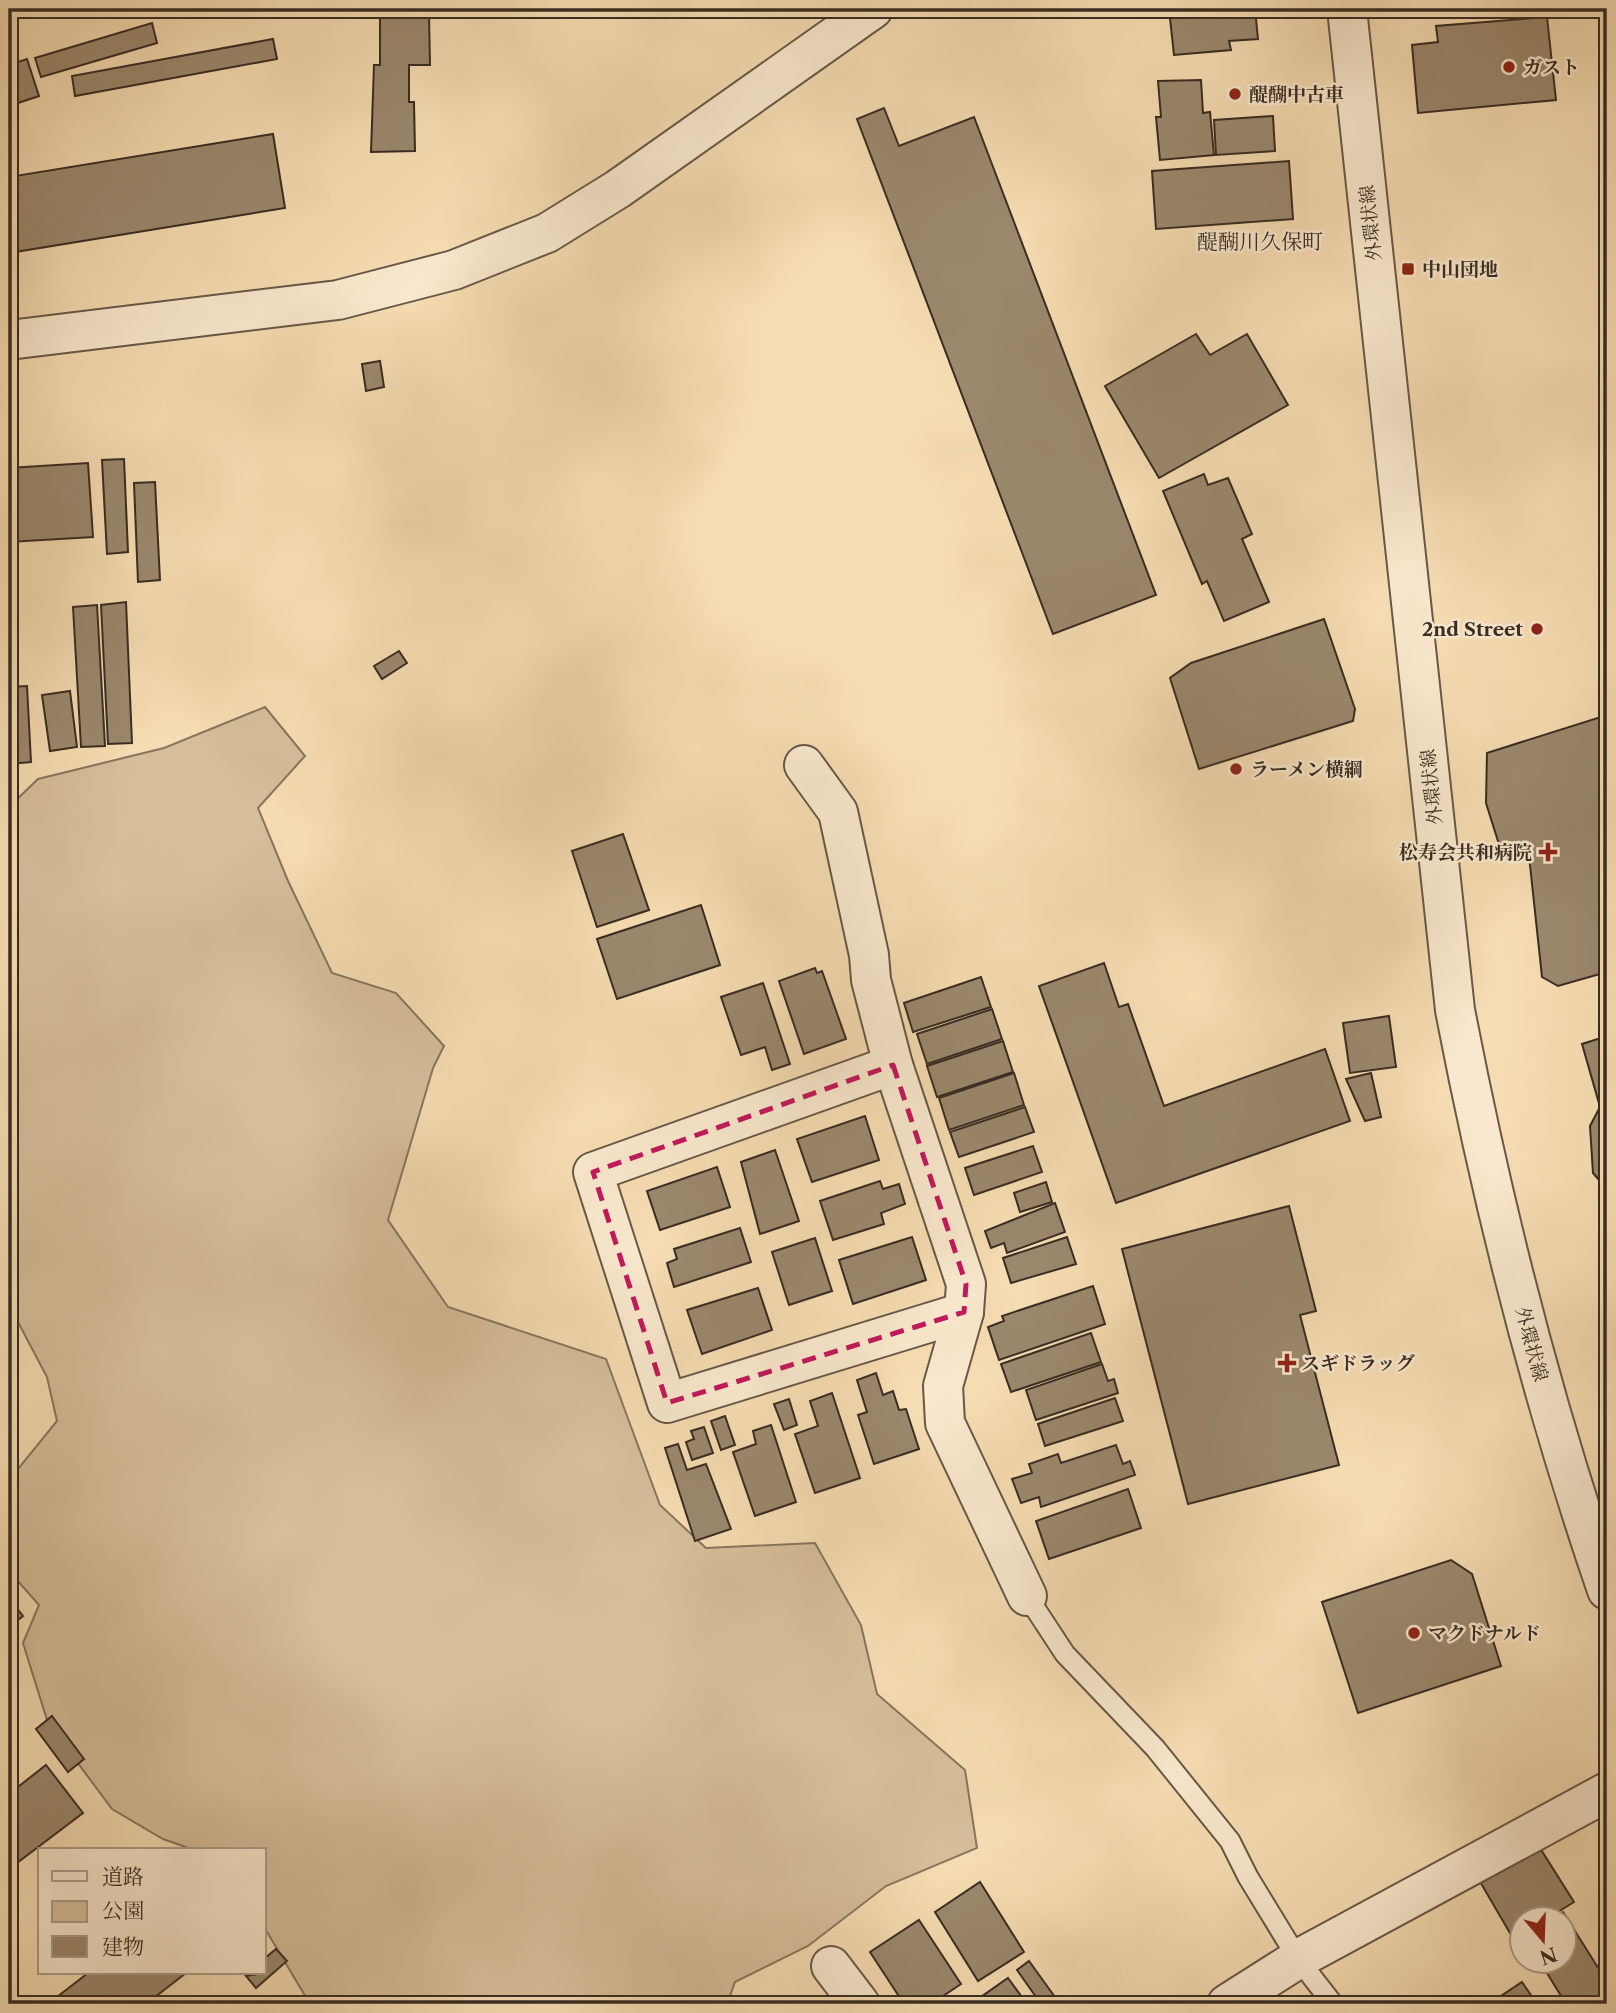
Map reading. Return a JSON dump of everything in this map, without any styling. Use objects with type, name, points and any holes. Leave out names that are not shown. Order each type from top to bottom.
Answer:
[{"type":"street","points":[[9,340],[338,300],[454,270],[547,233],[618,189],[873,9]]},
{"type":"street","name":"外環状線","points":[[1347,9],[1455,1010],[1486,1169],[1538,1368],[1607,1590]]},
{"type":"street","points":[[804,765],[838,812],[869,955],[871,981],[893,1065],[966,1284],[964,1312],[943,1386],[945,1423],[1027,1596]]},
{"type":"street","points":[[893,1065],[593,1172],[667,1403],[964,1312]]},
{"type":"street","points":[[1227,2004],[1298,1959],[1607,1792]]},
{"type":"street","points":[[831,1966],[860,2004]]},
{"type":"lane","points":[[1027,1596],[1065,1654],[1155,1748],[1230,1840],[1248,1878],[1298,1959],[1333,2004]]},
{"type":"highlighted area","points":[[893,1065],[966,1284],[964,1312],[667,1403],[593,1172]]},
{"type":"green space","points":[[265,707],[305,756],[258,808],[288,881],[332,973],[396,993],[444,1046],[433,1068],[388,1220],[448,1307],[606,1359],[660,1505],[706,1548],[815,1543],[861,1625],[877,1694],[965,1770],[977,1848],[886,1886],[808,1946],[735,1982],[727,2004],[310,2004],[266,1930],[266,1848],[188,1848],[163,1839],[112,1809],[48,1723],[23,1643],[39,1605],[9,1571],[9,1480],[57,1421],[47,1377],[9,1305],[9,807],[38,779],[164,748]]},
{"type":"building","points":[[1169,9],[1255,9],[1258,39],[1229,41],[1231,50],[1174,55]]},
{"type":"building","points":[[380,14],[429,14],[430,65],[409,65],[409,102],[414,102],[415,151],[371,152],[374,65],[380,65]]},
{"type":"building","points":[[1547,17],[1556,100],[1418,113],[1412,45],[1438,42],[1436,26]]},
{"type":"building","points":[[152,23],[157,43],[41,77],[35,58]]},
{"type":"building","points":[[273,39],[277,59],[75,96],[72,76]]},
{"type":"building","points":[[27,59],[39,96],[9,106],[9,65]]},
{"type":"building","points":[[1201,80],[1203,113],[1210,112],[1214,155],[1160,160],[1156,117],[1161,117],[1158,81]]},
{"type":"building","points":[[884,108],[899,146],[974,117],[1156,595],[1053,634],[857,119]]},
{"type":"building","points":[[1273,116],[1275,151],[1216,155],[1214,120]]},
{"type":"building","points":[[273,134],[285,208],[9,253],[9,177]]},
{"type":"building","points":[[1289,161],[1293,219],[1156,229],[1152,171]]},
{"type":"building","points":[[1196,334],[1210,355],[1247,334],[1288,405],[1159,478],[1105,386]]},
{"type":"building","points":[[380,361],[384,387],[366,391],[362,364]]},
{"type":"building","points":[[124,459],[128,552],[107,554],[102,460]]},
{"type":"building","points":[[88,463],[93,537],[9,542],[9,468]]},
{"type":"building","points":[[1204,474],[1208,485],[1228,478],[1252,534],[1242,539],[1269,602],[1224,621],[1207,581],[1202,584],[1163,491]]},
{"type":"building","points":[[155,482],[160,580],[138,582],[134,483]]},
{"type":"building","points":[[126,602],[132,743],[108,744],[101,605]]},
{"type":"building","points":[[97,605],[105,746],[81,747],[73,607]]},
{"type":"building","points":[[1324,619],[1355,709],[1353,721],[1199,769],[1170,678],[1191,663]]},
{"type":"building","points":[[399,651],[407,663],[382,679],[374,666]]},
{"type":"building","points":[[27,686],[31,762],[9,764],[9,687]]},
{"type":"building","points":[[70,691],[77,747],[50,751],[42,695]]},
{"type":"building","name":"松寿会共和病院","points":[[1607,715],[1607,921],[1599,923],[1607,950],[1607,972],[1558,986],[1542,977],[1530,865],[1525,850],[1503,857],[1486,803],[1487,753]]},
{"type":"building","points":[[623,834],[649,910],[597,927],[572,851]]},
{"type":"building","points":[[701,905],[720,965],[617,999],[597,939]]},
{"type":"building","points":[[1104,963],[1119,1007],[1128,1004],[1164,1106],[1325,1049],[1350,1121],[1116,1203],[1039,986]]},
{"type":"building","points":[[815,968],[817,973],[822,971],[846,1039],[804,1054],[779,981]]},
{"type":"building","points":[[981,977],[991,1007],[913,1032],[904,1003]]},
{"type":"building","points":[[763,983],[790,1064],[772,1070],[765,1047],[741,1055],[721,997]]},
{"type":"building","points":[[992,1009],[1002,1039],[927,1064],[917,1034]]},
{"type":"building","points":[[1389,1016],[1396,1067],[1350,1073],[1343,1023]]},
{"type":"building","points":[[1607,1036],[1607,1189],[1593,1173],[1590,1126],[1600,1107],[1582,1044]]},
{"type":"building","points":[[1003,1041],[1013,1072],[937,1097],[927,1066]]},
{"type":"building","points":[[1014,1073],[1024,1105],[949,1130],[939,1098]]},
{"type":"building","points":[[1371,1073],[1381,1117],[1365,1121],[1346,1079]]},
{"type":"building","points":[[1025,1107],[1034,1132],[959,1157],[950,1132]]},
{"type":"building","points":[[865,1116],[879,1160],[812,1182],[797,1139]]},
{"type":"building","points":[[1033,1146],[1042,1172],[974,1195],[965,1168]]},
{"type":"building","points":[[775,1150],[799,1221],[760,1234],[741,1162]]},
{"type":"building","points":[[717,1167],[730,1207],[660,1230],[647,1191]]},
{"type":"building","points":[[880,1181],[883,1189],[899,1184],[905,1204],[881,1213],[884,1224],[833,1240],[820,1201]]},
{"type":"building","points":[[1046,1182],[1052,1202],[1020,1212],[1014,1193]]},
{"type":"building","points":[[1055,1203],[1065,1232],[1007,1253],[1004,1243],[991,1248],[985,1231]]},
{"type":"building","points":[[1289,1206],[1316,1311],[1300,1315],[1339,1465],[1188,1504],[1122,1249]]},
{"type":"building","points":[[740,1228],[751,1262],[674,1287],[667,1263],[677,1259],[674,1249]]},
{"type":"building","points":[[912,1237],[926,1280],[853,1304],[839,1260]]},
{"type":"building","points":[[1067,1237],[1076,1264],[1011,1283],[1003,1258]]},
{"type":"building","points":[[815,1238],[832,1291],[789,1305],[772,1252]]},
{"type":"building","points":[[1093,1286],[1105,1324],[999,1360],[988,1327],[1004,1321],[1002,1316]]},
{"type":"building","points":[[758,1288],[772,1330],[702,1354],[687,1310]]},
{"type":"building","points":[[1091,1333],[1101,1362],[1011,1392],[1001,1364]]},
{"type":"building","points":[[1102,1364],[1108,1381],[1114,1379],[1118,1393],[1036,1420],[1026,1390]]},
{"type":"building","points":[[876,1373],[883,1395],[893,1391],[899,1410],[906,1409],[919,1449],[874,1464],[858,1415],[867,1412],[857,1380]]},
{"type":"building","points":[[832,1393],[860,1478],[815,1493],[795,1434],[818,1426],[810,1401]]},
{"type":"building","points":[[1115,1398],[1123,1421],[1045,1446],[1038,1424]]},
{"type":"building","points":[[789,1399],[797,1425],[784,1430],[774,1404]]},
{"type":"building","points":[[725,1416],[735,1445],[721,1450],[711,1421]]},
{"type":"building","points":[[771,1425],[796,1502],[755,1516],[733,1452],[756,1444],[753,1431]]},
{"type":"building","points":[[704,1427],[713,1453],[692,1460],[686,1442],[694,1439],[691,1431]]},
{"type":"building","points":[[678,1444],[687,1470],[706,1464],[731,1529],[695,1541],[665,1448]]},
{"type":"building","points":[[1116,1445],[1123,1464],[1130,1461],[1135,1475],[1041,1507],[1039,1497],[1021,1503],[1012,1479],[1032,1473],[1029,1464],[1058,1454],[1061,1463]]},
{"type":"building","points":[[1128,1489],[1141,1528],[1049,1559],[1036,1521]]},
{"type":"building","points":[[1451,1560],[1472,1574],[1501,1666],[1358,1713],[1322,1602]]},
{"type":"building","points":[[9,1598],[23,1616],[9,1627]]},
{"type":"building","points":[[52,1716],[84,1759],[68,1772],[36,1729]]},
{"type":"building","points":[[46,1765],[83,1813],[9,1869],[9,1794]]},
{"type":"building","points":[[1540,1848],[1574,1902],[1508,1904],[1508,1930],[1479,1880]]},
{"type":"building","points":[[980,1882],[1024,1952],[978,1981],[935,1912]]},
{"type":"building","points":[[919,1920],[961,1984],[931,2004],[904,2004],[870,1952]]},
{"type":"building","points":[[1578,1936],[1607,1982],[1607,2004],[1566,2004],[1548,1974],[1578,1974]]},
{"type":"building","points":[[276,1949],[287,1961],[256,1988],[246,1976],[266,1974],[266,1957]]},
{"type":"building","points":[[1029,1961],[1060,2004],[1041,2004],[1017,1970]]},
{"type":"building","points":[[87,1974],[185,1974],[146,2004],[48,2004]]},
{"type":"building","points":[[1008,1978],[1027,2004],[982,2004],[978,1999]]},
{"type":"building","points":[[1522,1982],[1537,2004],[1489,2004]]},
{"type":"place","name":"ガスト","points":[[1509,67]]},
{"type":"place","name":"醍醐中古車","points":[[1235,94]]},
{"type":"place","name":"中山団地","points":[[1408,269]]},
{"type":"place","name":"2nd Street","points":[[1537,629]]},
{"type":"place","name":"ラーメン横綱","points":[[1236,769]]},
{"type":"place","name":"松寿会共和病院","points":[[1548,852]]},
{"type":"place","name":"スギドラッグ","points":[[1287,1363]]},
{"type":"place","name":"マクドナルド","points":[[1414,1633]]},
{"type":"district","name":"醍醐川久保町","points":[[1260,242]]}]
